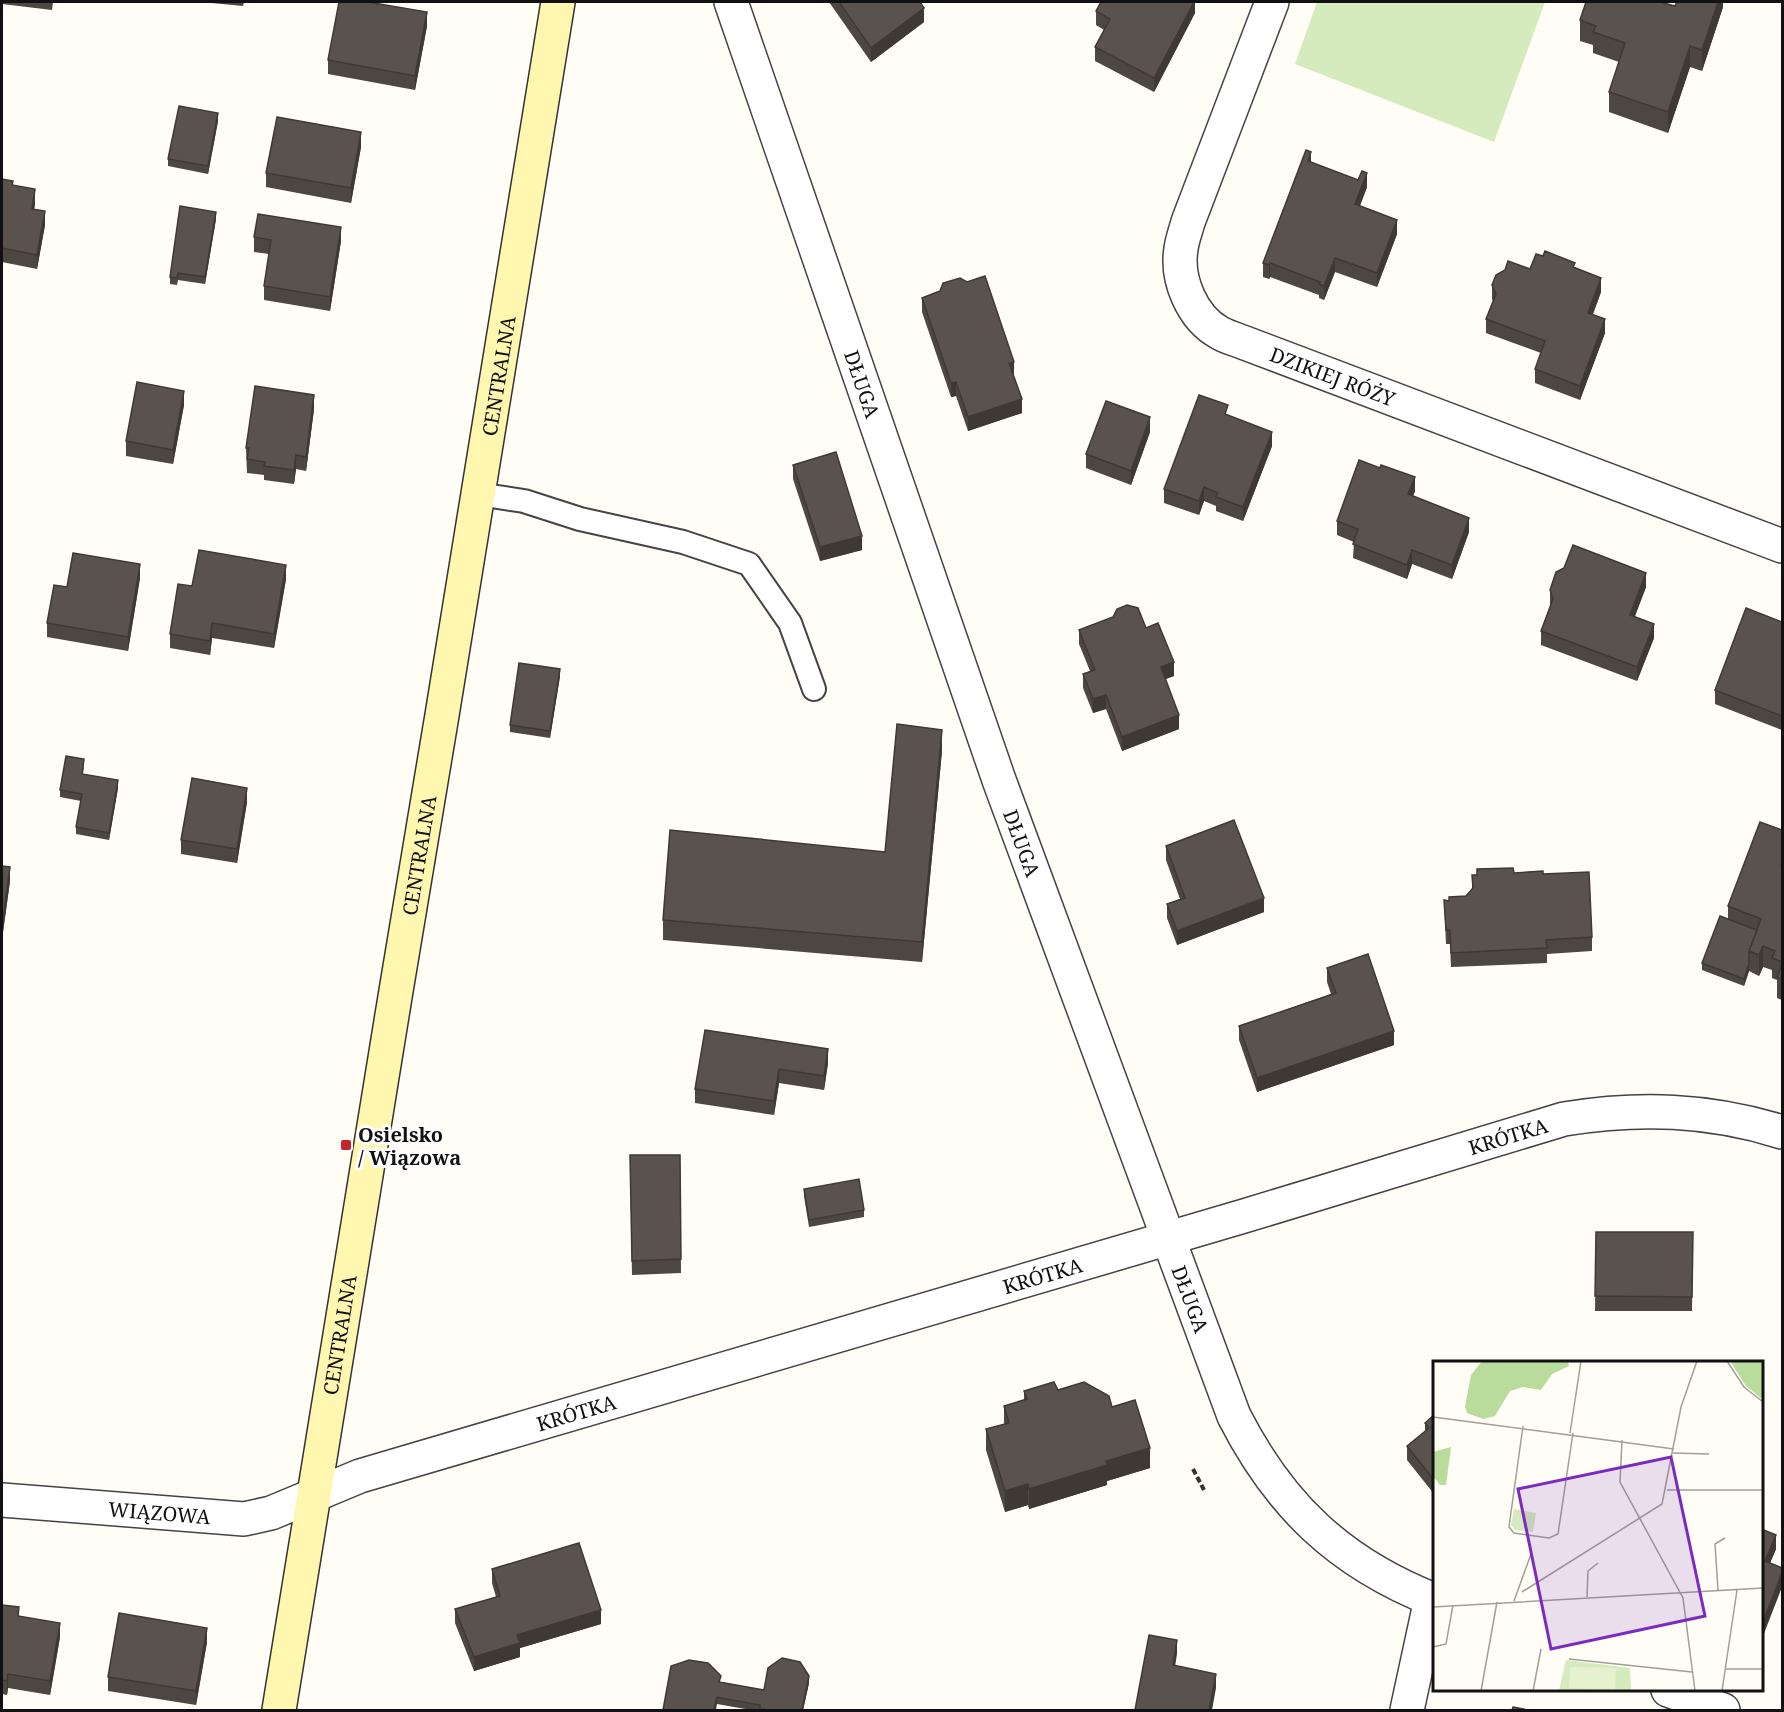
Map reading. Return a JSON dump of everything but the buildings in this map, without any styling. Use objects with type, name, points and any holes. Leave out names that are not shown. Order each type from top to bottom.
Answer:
[{"type":"street","name":"CENTRALNA","points":[[279,1710],[558,2]]},
{"type":"street","name":"DŁUGA","points":[[731,2],[999,780],[1234,1416],[1250,1447],[1271,1478],[1318,1531],[1375,1573],[1406,1589],[1433,1599]]},
{"type":"street","name":"DZIKIEJ RÓŻY","points":[[1272,2],[1188,222],[1180,249],[1181,270],[1186,290],[1194,309],[1200,316],[1218,332],[1237,340],[1782,546]]},
{"type":"street","name":"KRÓTKA","points":[[312,1497],[371,1473],[1564,1119],[1598,1114],[1662,1110],[1695,1113],[1761,1125],[1782,1132]]},
{"type":"street","name":"WIĄZOWA","points":[[2,1500],[244,1519],[271,1513],[312,1497]]},
{"type":"street","points":[[1407,1710],[1433,1599]]},
{"type":"street","points":[[1673,1691],[1723,1710]]},
{"type":"lane","points":[[478,494],[524,501],[580,519],[682,542],[749,564],[790,623],[814,689]]},
{"type":"path","points":[[1193,1469],[1204,1490]]},
{"type":"green space","points":[[1317,2],[1545,2],[1494,142],[1295,64]]},
{"type":"place","name":"Osielsko / Wiązowa","points":[[346,1145]]}]
